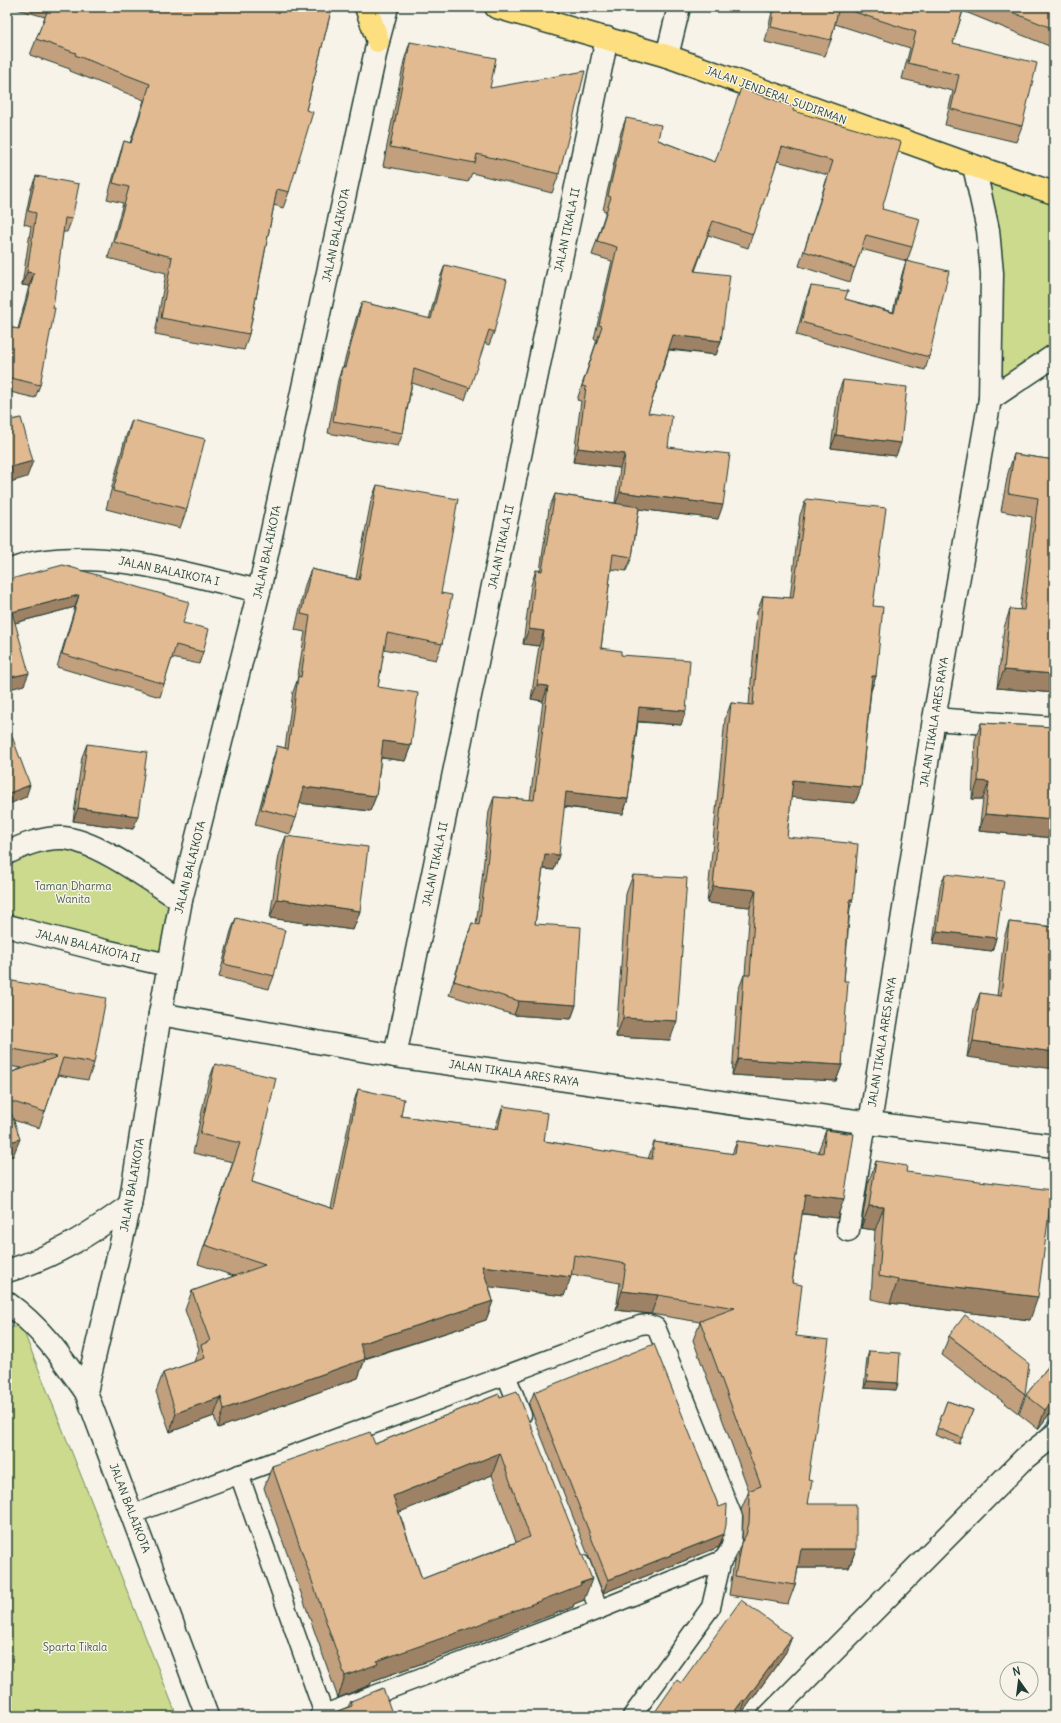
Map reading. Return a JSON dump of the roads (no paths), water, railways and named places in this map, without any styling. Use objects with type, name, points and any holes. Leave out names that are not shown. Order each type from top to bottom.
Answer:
[{"type":"highway","points":[[366,7],[378,41]]},
{"type":"highway","name":"JALAN JENDERAL SUDIRMAN","points":[[496,7],[667,56],[974,166],[1054,193]]},
{"type":"street","name":"JALAN BALAIKOTA","points":[[207,1716],[133,1514],[86,1392],[130,1205],[168,965],[181,900],[259,591],[378,41],[387,7]]},
{"type":"street","points":[[667,56],[679,7]]},
{"type":"street","name":"JALAN TIKALA II","points":[[395,1056],[607,38]]},
{"type":"street","name":"JALAN TIKALA ARES RAYA","points":[[867,1122],[934,718],[990,399],[992,273],[988,230],[974,166]]},
{"type":"street","points":[[990,399],[1054,356]]},
{"type":"street","name":"JALAN BALAIKOTA I","points":[[7,571],[39,562],[89,558],[123,560],[259,591]]},
{"type":"street","points":[[934,718],[1054,728]]},
{"type":"street","points":[[7,853],[32,842],[63,838],[87,844],[111,856],[181,900]]},
{"type":"street","name":"JALAN BALAIKOTA II","points":[[7,926],[105,951],[168,965]]},
{"type":"street","name":"JALAN TIKALA ARES RAYA","points":[[160,1014],[395,1056],[867,1122],[1054,1146]]},
{"type":"street","points":[[848,1230],[867,1122]]},
{"type":"street","points":[[7,1271],[30,1264],[59,1252],[91,1233],[130,1205]]},
{"type":"street","points":[[7,1303],[21,1313],[55,1347],[86,1392]]},
{"type":"street","points":[[768,1716],[1025,1458],[1054,1435]]},
{"type":"lane","points":[[133,1514],[239,1474],[506,1375],[648,1324],[656,1327],[733,1516],[732,1543],[729,1552],[722,1560],[599,1610],[322,1715],[239,1474]]},
{"type":"lane","points":[[506,1375],[529,1434]]},
{"type":"lane","points":[[576,1551],[599,1610]]},
{"type":"lane","points":[[632,1716],[711,1607],[722,1560]]},
{"type":"waterway","points":[[1043,1434],[1054,1421]]},
{"type":"park label","name":"Taman Dharma Wanita","points":[[73,892]]},
{"type":"park label","name":"Sparta Tikala","points":[[75,1647]]}]
